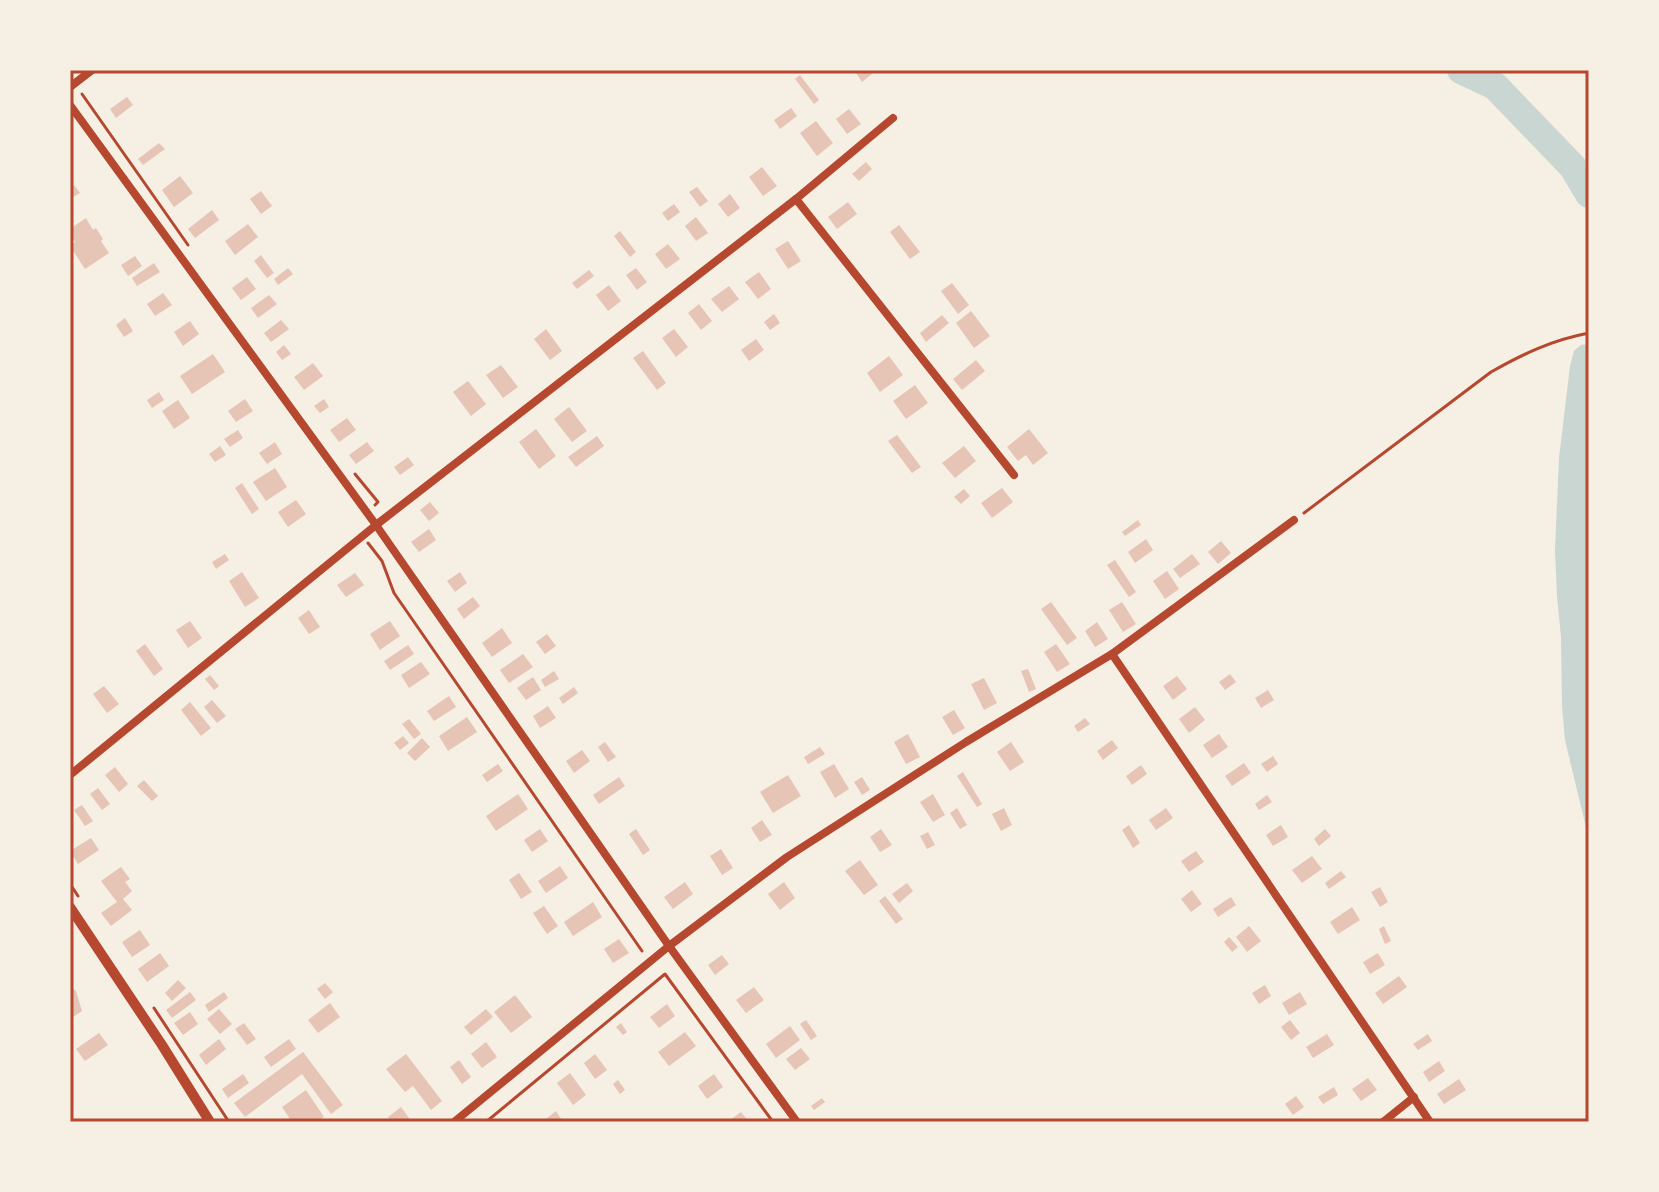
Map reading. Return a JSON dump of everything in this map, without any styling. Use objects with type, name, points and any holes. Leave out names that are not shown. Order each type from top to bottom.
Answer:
[{"type":"street","points":[[70,87],[92,70]]},
{"type":"street","points":[[70,105],[376,525],[669,946],[797,1122]]},
{"type":"street","points":[[70,775],[376,525],[796,199],[893,118]]},
{"type":"street","points":[[796,199],[1014,475]]},
{"type":"street","points":[[454,1122],[669,946],[787,857],[966,742],[1112,654],[1294,520]]},
{"type":"street","points":[[1112,654],[1430,1122]]},
{"type":"street","points":[[70,907],[210,1122]]},
{"type":"street","points":[[1383,1122],[1414,1097]]},
{"type":"path","points":[[1294,520],[1491,372],[1542,345],[1589,333]]},
{"type":"path","points":[[486,1122],[665,974],[773,1122]]},
{"type":"shaded area","points":[[1589,344],[1589,840],[1565,740],[1555,551],[1559,458],[1570,366],[1574,351],[1581,345]]},
{"type":"building","points":[[854,70],[869,70],[872,74],[862,82]]},
{"type":"building","points":[[800,75],[819,100],[814,104],[795,79]]},
{"type":"building","points":[[127,97],[133,105],[116,118],[110,109]]},
{"type":"building","points":[[791,108],[797,116],[780,129],[774,120]]},
{"type":"building","points":[[849,109],[861,124],[847,134],[836,119]]},
{"type":"building","points":[[816,121],[833,143],[817,156],[800,133]]},
{"type":"building","points":[[159,143],[165,149],[143,165],[138,159]]},
{"type":"building","points":[[866,162],[872,169],[859,181],[852,174]]},
{"type":"building","points":[[762,167],[777,186],[763,196],[749,177]]},
{"type":"building","points":[[180,176],[193,193],[174,207],[162,190]]},
{"type":"building","points":[[74,185],[80,193],[70,199],[70,188]]},
{"type":"building","points":[[697,187],[708,201],[700,207],[689,192]]},
{"type":"building","points":[[261,191],[272,206],[261,214],[250,199]]},
{"type":"building","points":[[730,194],[740,208],[728,217],[718,204]]},
{"type":"building","points":[[848,202],[857,214],[837,229],[828,217]]},
{"type":"building","points":[[674,204],[680,212],[668,221],[662,213]]},
{"type":"building","points":[[212,210],[219,220],[195,238],[188,229]]},
{"type":"building","points":[[696,217],[708,233],[696,241],[685,226]]},
{"type":"building","points":[[86,218],[93,230],[96,228],[109,253],[85,269],[70,246],[75,242],[70,229]]},
{"type":"building","points":[[248,224],[258,237],[235,255],[225,241]]},
{"type":"building","points":[[899,225],[920,252],[910,259],[890,232]]},
{"type":"building","points":[[620,231],[636,252],[630,257],[614,236]]},
{"type":"building","points":[[788,241],[801,261],[788,269],[775,249]]},
{"type":"building","points":[[668,244],[680,259],[666,269],[655,254]]},
{"type":"building","points":[[261,255],[274,273],[267,278],[254,261]]},
{"type":"building","points":[[135,256],[142,266],[128,276],[121,265]]},
{"type":"building","points":[[154,263],[160,272],[137,286],[132,278]]},
{"type":"building","points":[[288,268],[293,274],[278,285],[274,279]]},
{"type":"building","points":[[636,268],[647,282],[637,290],[626,275]]},
{"type":"building","points":[[589,270],[594,276],[577,289],[572,283]]},
{"type":"building","points":[[759,272],[771,289],[758,299],[745,282]]},
{"type":"building","points":[[247,277],[256,289],[241,300],[232,288]]},
{"type":"building","points":[[952,283],[969,305],[958,314],[941,291]]},
{"type":"building","points":[[609,285],[621,301],[608,311],[596,295]]},
{"type":"building","points":[[729,286],[739,299],[722,312],[711,299]]},
{"type":"building","points":[[163,293],[172,305],[155,316],[147,304]]},
{"type":"building","points":[[269,295],[277,304],[258,318],[251,308]]},
{"type":"building","points":[[699,304],[712,321],[701,330],[688,313]]},
{"type":"building","points":[[971,311],[990,336],[974,348],[956,323]]},
{"type":"building","points":[[774,314],[780,323],[770,330],[764,322]]},
{"type":"building","points":[[942,315],[949,323],[926,342],[920,333]]},
{"type":"building","points":[[125,318],[133,331],[124,337],[116,325]]},
{"type":"building","points":[[281,320],[289,329],[271,342],[264,333]]},
{"type":"building","points":[[190,321],[199,334],[183,346],[174,332]]},
{"type":"building","points":[[546,329],[562,351],[550,360],[534,339]]},
{"type":"building","points":[[674,329],[688,347],[676,357],[662,338]]},
{"type":"building","points":[[756,339],[764,350],[749,361],[741,350]]},
{"type":"building","points":[[284,345],[291,354],[282,360],[276,352]]},
{"type":"building","points":[[643,351],[666,383],[657,390],[633,358]]},
{"type":"building","points":[[213,354],[225,372],[192,394],[180,376]]},
{"type":"building","points":[[889,356],[903,375],[880,392],[867,373]]},
{"type":"building","points":[[976,360],[985,371],[962,390],[953,379]]},
{"type":"building","points":[[313,363],[323,376],[304,390],[294,377]]},
{"type":"building","points":[[501,365],[518,387],[503,398],[486,375]]},
{"type":"building","points":[[468,381],[486,404],[471,416],[453,392]]},
{"type":"building","points":[[915,385],[928,403],[906,419],[893,401]]},
{"type":"building","points":[[159,392],[164,400],[152,408],[147,400]]},
{"type":"building","points":[[245,399],[253,411],[236,422],[228,411]]},
{"type":"building","points":[[324,399],[329,407],[320,413],[314,406]]},
{"type":"building","points":[[178,400],[190,418],[174,429],[162,411]]},
{"type":"building","points":[[569,407],[587,431],[572,442],[554,419]]},
{"type":"building","points":[[347,418],[356,430],[339,442],[330,430]]},
{"type":"building","points":[[536,429],[556,456],[539,469],[519,442]]},
{"type":"building","points":[[1029,429],[1048,453],[1033,465],[1026,455],[1018,461],[1007,447]]},
{"type":"building","points":[[238,430],[243,438],[230,447],[224,439]]},
{"type":"building","points":[[897,435],[921,467],[912,473],[888,441]]},
{"type":"building","points":[[597,436],[604,446],[576,467],[568,457]]},
{"type":"building","points":[[275,442],[282,454],[267,464],[259,453]]},
{"type":"building","points":[[367,442],[374,451],[356,464],[349,455]]},
{"type":"building","points":[[220,446],[226,455],[215,462],[209,454]]},
{"type":"building","points":[[964,446],[976,461],[955,478],[942,463]]},
{"type":"building","points":[[408,457],[414,465],[400,475],[394,467]]},
{"type":"building","points":[[275,468],[287,487],[266,501],[253,482]]},
{"type":"building","points":[[242,483],[259,509],[252,514],[235,488]]},
{"type":"building","points":[[1002,488],[1013,502],[992,518],[981,503]]},
{"type":"building","points":[[964,489],[970,496],[961,504],[954,497]]},
{"type":"building","points":[[296,500],[306,514],[288,527],[278,512]]},
{"type":"building","points":[[430,502],[439,513],[429,521],[420,510]]},
{"type":"building","points":[[1138,520],[1141,525],[1125,536],[1122,532]]},
{"type":"building","points":[[429,529],[436,540],[419,552],[411,542]]},
{"type":"building","points":[[1146,539],[1153,550],[1135,563],[1128,552]]},
{"type":"building","points":[[1221,541],[1231,553],[1218,564],[1208,552]]},
{"type":"building","points":[[225,554],[229,560],[216,569],[212,562]]},
{"type":"building","points":[[1192,554],[1200,564],[1180,578],[1173,569]]},
{"type":"building","points":[[1115,560],[1136,592],[1129,597],[1107,565]]},
{"type":"building","points":[[1167,571],[1179,589],[1165,599],[1153,581]]},
{"type":"building","points":[[242,572],[259,598],[245,607],[229,581]]},
{"type":"building","points":[[460,572],[467,583],[455,592],[447,581]]},
{"type":"building","points":[[355,573],[364,585],[346,597],[337,585]]},
{"type":"building","points":[[473,597],[480,606],[464,619],[457,609]]},
{"type":"building","points":[[1051,602],[1077,638],[1067,645],[1041,609]]},
{"type":"building","points":[[1122,602],[1136,624],[1123,632],[1109,610]]},
{"type":"building","points":[[309,610],[320,627],[309,634],[298,618]]},
{"type":"building","points":[[190,621],[202,638],[188,648],[176,630]]},
{"type":"building","points":[[390,621],[400,636],[380,650],[370,634]]},
{"type":"building","points":[[1097,622],[1108,639],[1095,647],[1085,631]]},
{"type":"building","points":[[502,628],[512,643],[492,657],[482,643]]},
{"type":"building","points":[[547,634],[556,646],[545,654],[536,642]]},
{"type":"building","points":[[145,644],[163,669],[154,676],[136,651]]},
{"type":"building","points":[[1056,644],[1070,664],[1057,672],[1044,652]]},
{"type":"building","points":[[408,645],[414,654],[390,670],[384,661]]},
{"type":"building","points":[[523,654],[533,667],[509,683],[500,670]]},
{"type":"building","points":[[421,662],[430,674],[409,688],[401,675]]},
{"type":"building","points":[[1028,669],[1036,689],[1029,692],[1021,671]]},
{"type":"building","points":[[554,671],[559,679],[545,687],[541,680]]},
{"type":"building","points":[[1230,674],[1236,682],[1225,690],[1219,682]]},
{"type":"building","points":[[210,675],[219,686],[214,690],[205,679]]},
{"type":"building","points":[[1177,676],[1187,689],[1173,700],[1163,686]]},
{"type":"building","points":[[533,677],[541,690],[526,700],[517,688]]},
{"type":"building","points":[[984,678],[997,703],[984,710],[971,684]]},
{"type":"building","points":[[104,686],[119,704],[107,713],[93,694]]},
{"type":"building","points":[[574,687],[578,693],[563,704],[559,698]]},
{"type":"building","points":[[1268,690],[1274,700],[1261,708],[1255,698]]},
{"type":"building","points":[[449,696],[456,707],[434,721],[427,711]]},
{"type":"building","points":[[212,700],[226,716],[217,723],[204,707]]},
{"type":"building","points":[[190,702],[211,728],[201,736],[181,710]]},
{"type":"building","points":[[548,706],[556,718],[540,728],[533,716]]},
{"type":"building","points":[[1195,707],[1205,720],[1189,733],[1179,719]]},
{"type":"building","points":[[954,710],[965,728],[953,735],[942,717]]},
{"type":"building","points":[[467,717],[477,732],[448,751],[439,736]]},
{"type":"building","points":[[1085,718],[1090,724],[1078,732],[1074,726]]},
{"type":"building","points":[[409,719],[421,734],[414,739],[402,724]]},
{"type":"building","points":[[908,734],[920,757],[906,764],[894,742]]},
{"type":"building","points":[[1219,734],[1228,747],[1212,758],[1203,745]]},
{"type":"building","points":[[403,736],[409,743],[400,750],[394,743]]},
{"type":"building","points":[[422,738],[430,747],[415,761],[407,753]]},
{"type":"building","points":[[1112,740],[1118,748],[1103,760],[1097,751]]},
{"type":"building","points":[[605,742],[616,757],[608,762],[598,747]]},
{"type":"building","points":[[1011,742],[1024,762],[1010,771],[997,752]]},
{"type":"building","points":[[820,747],[825,754],[808,764],[804,757]]},
{"type":"building","points":[[582,750],[590,761],[574,773],[566,761]]},
{"type":"building","points":[[1273,756],[1278,764],[1267,772],[1261,764]]},
{"type":"building","points":[[1244,763],[1251,773],[1232,786],[1225,776]]},
{"type":"building","points":[[498,764],[503,771],[487,782],[482,775]]},
{"type":"building","points":[[834,764],[849,789],[835,798],[820,772]]},
{"type":"building","points":[[1141,765],[1147,774],[1132,785],[1126,776]]},
{"type":"building","points":[[115,767],[128,784],[119,792],[105,775]]},
{"type":"building","points":[[963,772],[982,804],[977,807],[957,776]]},
{"type":"building","points":[[788,775],[801,796],[773,813],[760,792]]},
{"type":"building","points":[[619,777],[625,786],[599,804],[593,795]]},
{"type":"building","points":[[862,777],[870,790],[862,795],[854,782]]},
{"type":"building","points":[[144,780],[158,796],[152,801],[137,786]]},
{"type":"building","points":[[98,788],[110,804],[102,810],[90,794]]},
{"type":"building","points":[[518,794],[528,809],[496,831],[486,816]]},
{"type":"building","points":[[933,794],[945,815],[933,822],[920,802]]},
{"type":"building","points":[[1267,795],[1272,802],[1259,810],[1255,804]]},
{"type":"building","points":[[82,805],[93,821],[85,826],[74,810]]},
{"type":"building","points":[[957,808],[967,825],[960,829],[950,813]]},
{"type":"building","points":[[1004,808],[1012,825],[1001,831],[992,814]]},
{"type":"building","points":[[1166,808],[1173,818],[1156,830],[1149,820]]},
{"type":"building","points":[[762,820],[772,835],[760,842],[751,828]]},
{"type":"building","points":[[1129,825],[1140,843],[1133,848],[1122,830]]},
{"type":"building","points":[[1281,825],[1288,837],[1273,846],[1266,835]]},
{"type":"building","points":[[540,829],[548,841],[532,852],[524,840]]},
{"type":"building","points":[[636,829],[650,850],[643,855],[629,834]]},
{"type":"building","points":[[881,829],[892,845],[880,852],[870,837]]},
{"type":"building","points":[[1325,829],[1331,836],[1319,846],[1314,839]]},
{"type":"building","points":[[928,832],[935,845],[927,849],[920,836]]},
{"type":"building","points":[[91,838],[99,850],[78,864],[70,851]]},
{"type":"building","points":[[721,849],[733,868],[722,875],[710,856]]},
{"type":"building","points":[[1196,851],[1204,862],[1189,872],[1181,861]]},
{"type":"building","points":[[1312,856],[1322,869],[1302,883],[1292,870]]},
{"type":"building","points":[[860,860],[878,885],[864,895],[845,871]]},
{"type":"building","points":[[560,866],[568,878],[546,893],[538,881]]},
{"type":"building","points":[[121,867],[130,879],[125,882],[132,891],[123,899],[132,910],[111,926],[101,913],[117,902],[101,881]]},
{"type":"building","points":[[1341,871],[1346,877],[1329,889],[1325,883]]},
{"type":"building","points":[[519,873],[532,892],[521,899],[509,880]]},
{"type":"building","points":[[685,882],[693,894],[673,909],[664,897]]},
{"type":"building","points":[[784,882],[795,898],[780,910],[768,894]]},
{"type":"building","points":[[907,883],[913,891],[899,903],[892,894]]},
{"type":"building","points":[[1380,887],[1388,902],[1380,907],[1371,892]]},
{"type":"building","points":[[1192,890],[1202,904],[1191,912],[1181,899]]},
{"type":"building","points":[[885,896],[903,919],[896,924],[879,901]]},
{"type":"building","points":[[1231,897],[1236,905],[1218,917],[1213,909]]},
{"type":"building","points":[[593,902],[602,917],[573,936],[564,922]]},
{"type":"building","points":[[544,906],[558,926],[547,934],[533,913]]},
{"type":"building","points":[[1352,907],[1360,920],[1338,934],[1330,922]]},
{"type":"building","points":[[1249,926],[1261,941],[1247,952],[1236,937]]},
{"type":"building","points":[[1384,926],[1391,941],[1385,944],[1379,929]]},
{"type":"building","points":[[140,930],[150,945],[132,957],[122,942]]},
{"type":"building","points":[[1229,937],[1238,947],[1232,952],[1224,942]]},
{"type":"building","points":[[619,939],[629,953],[613,963],[604,949]]},
{"type":"building","points":[[160,953],[169,966],[147,982],[138,969]]},
{"type":"building","points":[[1378,953],[1385,965],[1370,974],[1363,962]]},
{"type":"building","points":[[722,955],[729,964],[715,975],[708,965]]},
{"type":"building","points":[[1399,976],[1407,987],[1383,1004],[1375,993]]},
{"type":"building","points":[[178,980],[186,988],[172,1001],[165,993]]},
{"type":"building","points":[[325,983],[333,992],[325,999],[317,989]]},
{"type":"building","points":[[1265,985],[1271,996],[1259,1004],[1252,993]]},
{"type":"building","points":[[70,987],[76,991],[82,1011],[70,1019]]},
{"type":"building","points":[[754,987],[764,1000],[746,1013],[736,1000]]},
{"type":"building","points":[[190,992],[196,1000],[172,1018],[166,1010]]},
{"type":"building","points":[[224,992],[228,998],[209,1012],[205,1005]]},
{"type":"building","points":[[1300,992],[1307,1004],[1289,1015],[1282,1003]]},
{"type":"building","points":[[515,995],[532,1017],[511,1033],[494,1012]]},
{"type":"building","points":[[330,1003],[340,1017],[318,1033],[308,1020]]},
{"type":"building","points":[[667,1004],[675,1016],[659,1028],[650,1017]]},
{"type":"building","points":[[219,1009],[232,1024],[220,1034],[207,1019]]},
{"type":"building","points":[[486,1009],[493,1017],[471,1035],[464,1027]]},
{"type":"building","points":[[190,1012],[198,1024],[183,1035],[174,1023]]},
{"type":"building","points":[[806,1020],[817,1036],[811,1040],[800,1024]]},
{"type":"building","points":[[1290,1020],[1300,1033],[1291,1040],[1281,1027]]},
{"type":"building","points":[[244,1023],[256,1039],[247,1045],[235,1029]]},
{"type":"building","points":[[621,1023],[627,1032],[623,1035],[616,1027]]},
{"type":"building","points":[[790,1026],[800,1040],[776,1058],[766,1044]]},
{"type":"building","points":[[685,1032],[696,1046],[669,1066],[658,1052]]},
{"type":"building","points":[[99,1033],[108,1045],[85,1061],[76,1049]]},
{"type":"building","points":[[1327,1034],[1334,1045],[1313,1058],[1306,1047]]},
{"type":"building","points":[[1428,1034],[1432,1041],[1418,1050],[1413,1044]]},
{"type":"building","points":[[219,1039],[226,1049],[206,1065],[199,1055]]},
{"type":"building","points":[[289,1039],[296,1049],[271,1067],[264,1057]]},
{"type":"building","points":[[486,1042],[497,1057],[482,1068],[471,1054]]},
{"type":"building","points":[[801,1048],[810,1059],[795,1070],[786,1059]]},
{"type":"building","points":[[303,1052],[343,1105],[331,1114],[302,1074],[245,1117],[234,1103]]},
{"type":"building","points":[[406,1054],[442,1101],[431,1110],[413,1086],[405,1092],[386,1069]]},
{"type":"building","points":[[595,1054],[607,1070],[595,1079],[584,1063]]},
{"type":"building","points":[[459,1060],[471,1077],[462,1084],[450,1067]]},
{"type":"building","points":[[1439,1061],[1445,1071],[1429,1082],[1423,1072]]},
{"type":"building","points":[[570,1073],[586,1095],[573,1105],[557,1083]]},
{"type":"building","points":[[243,1074],[249,1083],[228,1098],[222,1089]]},
{"type":"building","points":[[714,1074],[723,1087],[707,1099],[698,1086]]},
{"type":"building","points":[[1368,1078],[1377,1090],[1361,1101],[1352,1089]]},
{"type":"building","points":[[1459,1079],[1466,1090],[1444,1104],[1437,1094]]},
{"type":"building","points":[[618,1080],[625,1090],[620,1094],[613,1084]]},
{"type":"building","points":[[1334,1087],[1338,1095],[1323,1104],[1318,1097]]},
{"type":"building","points":[[306,1090],[324,1117],[316,1122],[292,1122],[282,1107]]},
{"type":"building","points":[[1296,1096],[1304,1107],[1293,1115],[1285,1104]]},
{"type":"building","points":[[822,1098],[825,1102],[814,1110],[811,1106]]},
{"type":"building","points":[[401,1107],[412,1122],[391,1122],[388,1117]]},
{"type":"building","points":[[556,1111],[563,1122],[542,1122]]},
{"type":"building","points":[[741,1112],[749,1122],[727,1122]]},
{"type":"waterway","points":[[1461,70],[1495,86],[1573,167],[1589,194]]}]
